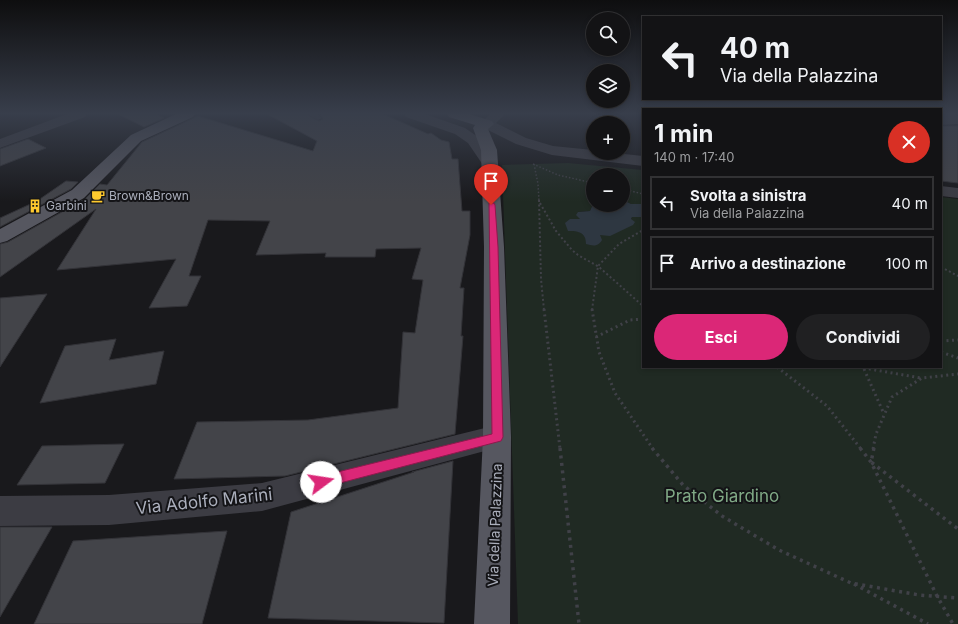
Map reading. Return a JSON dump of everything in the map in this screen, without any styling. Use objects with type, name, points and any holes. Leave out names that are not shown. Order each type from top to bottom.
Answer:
[{"type":"main road","points":[[0,237],[78,194],[131,143]]},
{"type":"main road","name":"Via della Palazzina","points":[[486,143],[489,150],[494,247],[497,437],[492,624]]},
{"type":"street","points":[[475,143],[489,162]]},
{"type":"street","points":[[528,143],[552,150],[642,161]]},
{"type":"street","points":[[942,191],[958,193]]},
{"type":"street","name":"Via Adolfo Marini","points":[[0,510],[108,510],[262,497],[497,437]]},
{"type":"path","points":[[529,159],[534,164],[558,176],[586,182]]},
{"type":"path","points":[[534,164],[538,184],[541,279],[578,624]]},
{"type":"path","points":[[630,191],[642,194]]},
{"type":"path","points":[[539,201],[547,218],[560,237],[578,255],[598,266],[620,288],[642,305]]},
{"type":"path","points":[[642,231],[619,244],[598,266],[592,307],[599,352],[615,393],[645,439],[683,485],[722,516],[779,550],[851,583],[928,624]]},
{"type":"path","points":[[942,268],[958,276]]},
{"type":"path","points":[[596,337],[630,320],[642,319]]},
{"type":"path","points":[[942,341],[958,340]]},
{"type":"path","points":[[942,352],[958,358]]},
{"type":"path","points":[[778,368],[827,406],[870,462],[937,596],[953,624]]},
{"type":"path","points":[[863,368],[884,414]]},
{"type":"path","points":[[863,368],[922,378],[958,374]]},
{"type":"path","points":[[870,462],[876,434],[892,397],[922,378]]},
{"type":"path","points":[[870,462],[958,529]]},
{"type":"path","points":[[851,583],[919,595],[958,598]]},
{"type":"green space","name":"Prato Giardino","points":[[568,163],[622,168],[586,168],[586,211],[578,212],[580,219],[577,231],[583,234],[586,239],[600,235],[631,219],[632,217],[642,217],[642,368],[942,368],[942,197],[958,199],[958,624],[518,624],[502,165]]},
{"type":"green space","name":"Prato Giardino","points":[[630,169],[642,170],[642,205],[631,204]]},
{"type":"shaded area","points":[[630,204],[642,205],[642,217],[632,217],[631,219],[635,222],[633,225],[610,236],[600,235],[602,240],[599,244],[595,245],[586,244],[585,237],[581,233],[568,231],[565,223],[570,219],[580,219],[576,215],[578,212],[630,212]]},
{"type":"building","points":[[16,143],[36,143],[46,148],[0,166],[0,149]]},
{"type":"building","points":[[141,143],[287,143],[313,151],[316,143],[449,143],[452,159],[458,159],[462,211],[470,211],[470,235],[460,288],[464,288],[461,336],[463,336],[455,434],[285,476],[174,479],[197,422],[308,420],[398,408],[403,332],[415,333],[423,280],[412,279],[421,248],[376,249],[375,257],[325,257],[326,253],[256,255],[270,221],[208,220],[189,276],[201,276],[187,306],[149,308],[176,259],[57,270],[96,209],[0,277],[0,244],[8,242],[85,199],[100,184],[107,185]]},
{"type":"building","points":[[942,143],[958,143],[958,183],[942,181]]},
{"type":"building","name":"Garbini","points":[[66,181],[78,182],[71,189],[0,227],[0,218],[37,201]]},
{"type":"building","points":[[47,294],[0,367],[0,298]]},
{"type":"building","points":[[116,339],[109,360],[164,351],[156,384],[40,403],[65,346]]},
{"type":"building","points":[[124,444],[105,483],[17,485],[42,446]]},
{"type":"building","points":[[453,461],[444,623],[268,618],[291,512],[414,472],[412,472]]},
{"type":"building","points":[[0,527],[52,527],[0,617]]},
{"type":"building","points":[[227,531],[202,624],[34,624],[73,541]]},
{"type":"place","name":"Brown&Brown","points":[[98,196]]},
{"type":"place","name":"Garbini","points":[[35,206]]},
{"type":"route","points":[[321,482],[497,437],[494,247],[491,205]]}]
